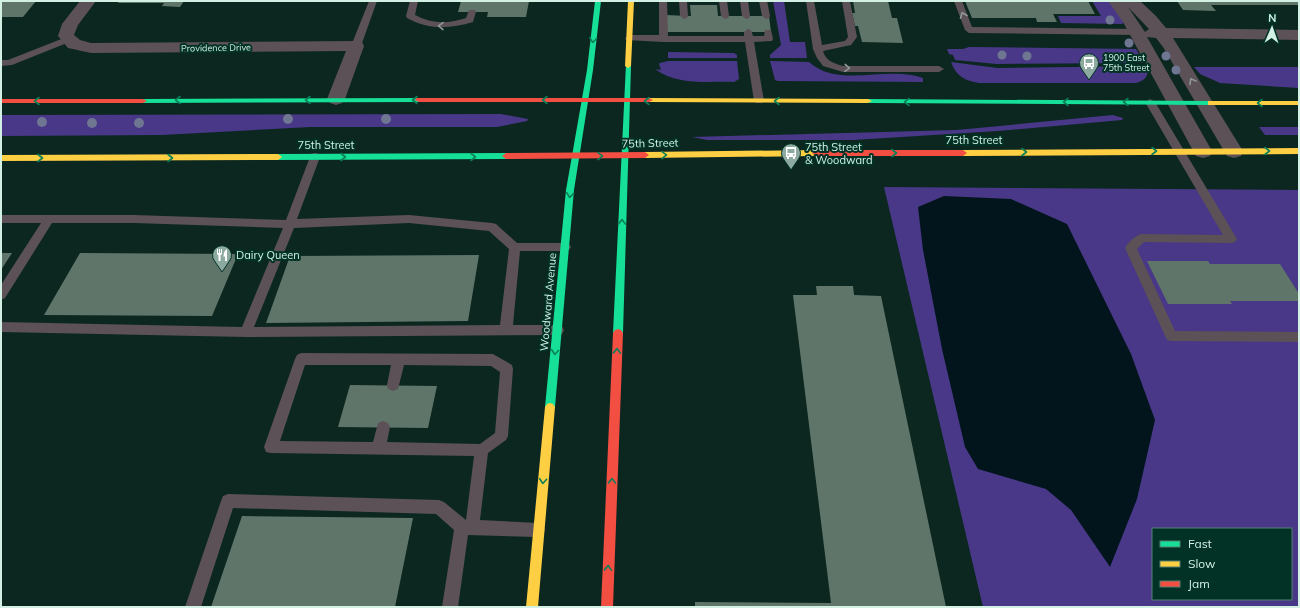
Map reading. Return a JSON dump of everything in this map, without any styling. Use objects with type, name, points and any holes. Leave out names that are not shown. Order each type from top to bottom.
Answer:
[{"type":"main road","name":"Woodward Avenue","points":[[532,607],[570,190],[590,70],[598,1]]},
{"type":"main road","points":[[607,607],[631,1]]},
{"type":"main road","points":[[1,101],[627,100],[1299,103]]},
{"type":"main road","name":"75th Street","points":[[1,158],[575,156],[1179,150],[1299,151]]},
{"type":"street","points":[[69,39],[66,36],[70,24],[88,1]]},
{"type":"street","points":[[1116,1],[1136,32],[1203,151]]},
{"type":"street","points":[[1130,1],[1150,19],[1170,45],[1234,151]]},
{"type":"street","points":[[1136,32],[1162,34],[1299,35]]},
{"type":"street","name":"Providence Drive","points":[[69,39],[74,44],[91,48],[356,46]]},
{"type":"street","points":[[336,100],[356,46]]},
{"type":"lane","points":[[356,46],[373,1]]},
{"type":"lane","points":[[414,1],[410,16],[418,21],[435,26],[454,26],[470,20],[472,12]]},
{"type":"lane","points":[[663,1],[664,39]]},
{"type":"lane","points":[[683,1],[684,16]]},
{"type":"lane","points":[[723,1],[725,16]]},
{"type":"lane","points":[[744,1],[746,16]]},
{"type":"lane","points":[[763,1],[766,16]]},
{"type":"lane","points":[[810,1],[818,49],[822,60],[828,65],[843,69],[939,69]]},
{"type":"lane","points":[[818,49],[848,43],[853,37],[846,1]]},
{"type":"lane","points":[[958,1],[969,30],[1136,32]]},
{"type":"lane","points":[[630,38],[664,39],[685,36],[748,36],[769,39],[768,32]]},
{"type":"lane","points":[[748,36],[758,101]]},
{"type":"lane","points":[[1,63],[9,63],[69,39]]},
{"type":"lane","points":[[1150,102],[1231,239],[1141,238],[1131,248],[1171,336],[1299,337]]},
{"type":"lane","points":[[246,332],[290,224],[315,157]]},
{"type":"lane","points":[[1,219],[134,219],[290,224],[409,219],[492,227],[515,247],[565,247]]},
{"type":"lane","points":[[1,295],[49,219]]},
{"type":"lane","points":[[506,330],[515,247]]},
{"type":"lane","points":[[1,327],[246,332],[558,330]]},
{"type":"lane","points":[[301,359],[399,359],[493,360],[507,369],[501,436],[482,450],[271,447],[301,359]]},
{"type":"lane","points":[[393,385],[399,359]]},
{"type":"lane","points":[[378,448],[383,427]]},
{"type":"lane","points":[[450,607],[482,450]]},
{"type":"lane","points":[[193,607],[228,501],[439,507],[467,527],[538,530]]},
{"type":"shaded area","points":[[773,1],[784,1],[790,42],[805,42],[807,58],[770,58],[770,55],[781,45]]},
{"type":"shaded area","points":[[1092,1],[1112,1],[1126,21],[1122,24],[1061,23],[1058,16],[1101,16]]},
{"type":"shaded area","points":[[969,47],[1136,49],[1144,63],[997,64],[955,60],[953,55],[949,54],[947,49],[963,49]]},
{"type":"shaded area","points":[[668,52],[734,53],[737,55],[737,58],[668,58]]},
{"type":"shaded area","points":[[668,61],[737,61],[739,79],[734,82],[693,82],[673,78],[655,69],[661,70],[659,64]]},
{"type":"shaded area","points":[[770,61],[809,62],[821,70],[849,76],[895,74],[909,75],[923,78],[923,82],[778,81],[775,80]]},
{"type":"shaded area","points":[[951,62],[997,68],[1146,66],[1147,75],[1144,79],[1136,83],[979,83],[969,81],[958,74]]},
{"type":"shaded area","points":[[1194,67],[1299,67],[1299,88],[1220,83],[1200,74]]},
{"type":"shaded area","points":[[501,114],[528,119],[527,121],[497,127],[310,127],[162,135],[1,136],[1,115]]},
{"type":"shaded area","points":[[1113,115],[1123,118],[1122,120],[998,131],[853,140],[707,140],[692,137],[957,130]]},
{"type":"shaded area","points":[[1259,127],[1299,127],[1299,135],[1265,135]]},
{"type":"shaded area","points":[[884,187],[1299,190],[1299,607],[983,607]]},
{"type":"water","points":[[944,196],[1011,199],[1067,224],[1131,354],[1155,420],[1137,499],[1110,567],[1071,510],[1046,489],[978,469],[965,447],[942,349],[923,250],[918,207]]},
{"type":"building","points":[[1,1],[36,1],[23,17],[1,17]]},
{"type":"building","points":[[119,1],[184,1],[180,7],[162,6],[164,3],[118,3]]},
{"type":"building","points":[[461,1],[529,1],[526,17],[487,17],[488,12],[458,12]]},
{"type":"building","points":[[853,1],[888,1],[892,18],[897,18],[903,43],[862,42],[858,26],[855,26],[852,13],[855,13]]},
{"type":"building","points":[[965,1],[1088,1],[1095,14],[1053,14],[1057,22],[1037,22],[1036,18],[972,18]]},
{"type":"building","points":[[1177,1],[1299,1],[1299,5],[1211,5],[1216,11],[1183,10]]},
{"type":"building","points":[[690,5],[717,5],[718,16],[769,16],[771,32],[664,32],[664,15],[691,16]]},
{"type":"building","points":[[1,253],[12,253],[1,270]]},
{"type":"building","points":[[80,253],[238,254],[212,316],[44,315]]},
{"type":"building","points":[[479,255],[468,321],[266,323],[290,256]]},
{"type":"building","points":[[1147,261],[1208,261],[1210,264],[1280,264],[1299,294],[1299,301],[1230,301],[1232,304],[1168,304]]},
{"type":"building","points":[[816,286],[853,286],[854,295],[881,296],[946,607],[695,607],[695,602],[831,603],[793,295],[817,295]]},
{"type":"building","points":[[350,385],[437,386],[428,428],[338,427]]},
{"type":"building","points":[[242,516],[413,518],[395,607],[211,607]]},
{"type":"traffic: fast","points":[[550,407],[570,190],[590,70],[598,1]]},
{"type":"traffic: fast","points":[[618,333],[628,66]]},
{"type":"traffic: fast","points":[[143,101],[419,100]]},
{"type":"traffic: fast","points":[[868,101],[1211,103]]},
{"type":"traffic: fast","points":[[278,157],[506,156]]},
{"type":"traffic: slow","points":[[628,66],[631,1]]},
{"type":"traffic: slow","points":[[649,100],[868,101]]},
{"type":"traffic: slow","points":[[1211,103],[1299,103]]},
{"type":"traffic: slow","points":[[963,153],[1299,151]]},
{"type":"traffic: slow","points":[[645,155],[816,153]]},
{"type":"traffic: slow","points":[[1,158],[278,157]]},
{"type":"traffic: slow","points":[[532,607],[550,407]]},
{"type":"traffic: jam","points":[[419,100],[649,100]]},
{"type":"traffic: jam","points":[[1,101],[143,101]]},
{"type":"traffic: jam","points":[[816,153],[963,153]]},
{"type":"traffic: jam","points":[[506,156],[645,155]]},
{"type":"traffic: jam","points":[[607,607],[618,333]]},
{"type":"place","name":"1900 East 75th Street","points":[[1089,80]]},
{"type":"place","name":"75th Street & Woodward","points":[[791,170]]},
{"type":"place","name":"Dairy Queen","points":[[222,272]]}]
